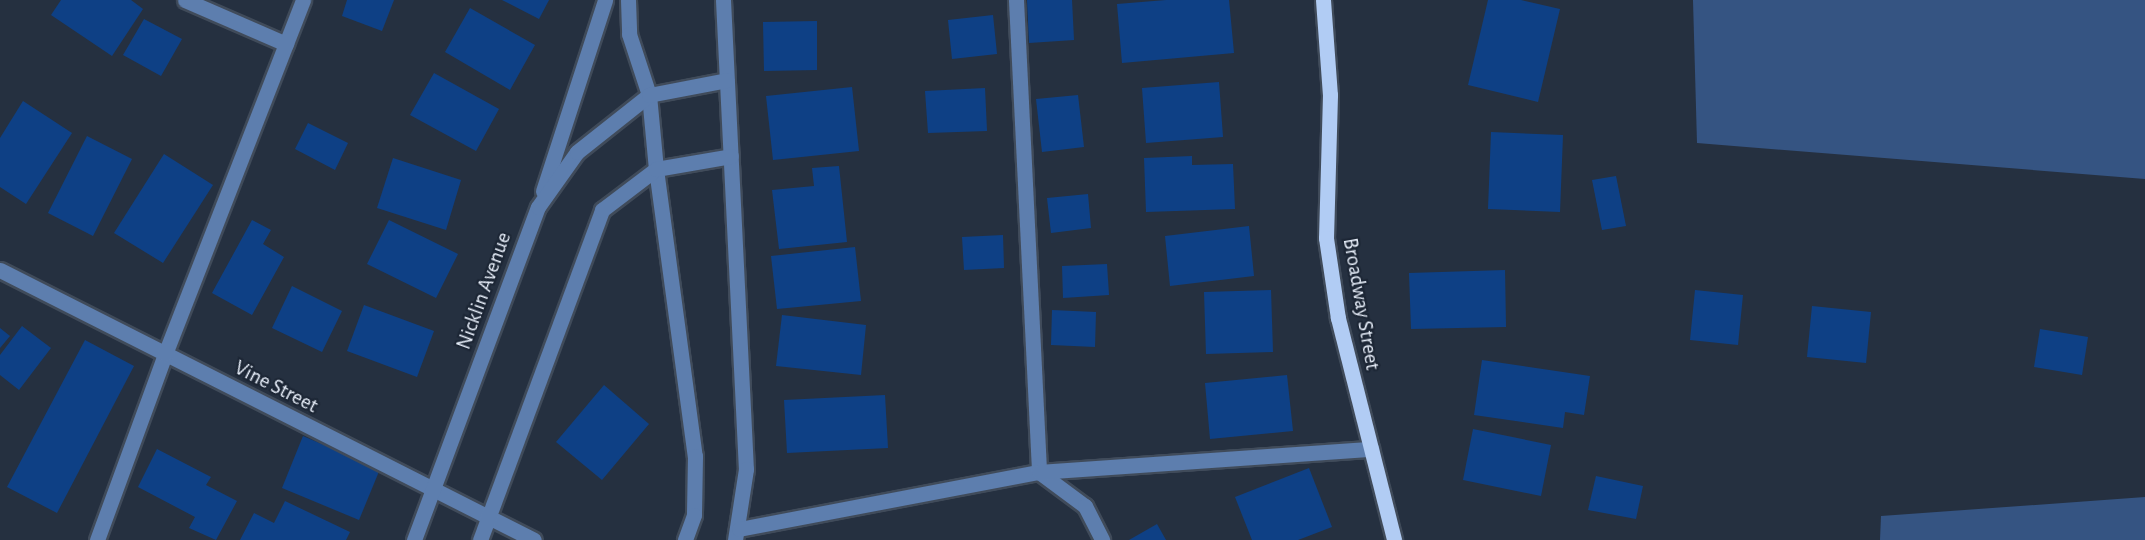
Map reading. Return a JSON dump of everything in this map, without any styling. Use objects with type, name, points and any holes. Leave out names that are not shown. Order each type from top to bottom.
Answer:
[{"type":"main road","name":"Broadway Street","points":[[1323,0],[1330,95],[1326,238],[1338,318],[1394,540]]},
{"type":"street","points":[[185,0],[286,44]]},
{"type":"street","points":[[97,540],[165,354],[303,0]]},
{"type":"street","points":[[537,207],[605,0]]},
{"type":"street","points":[[628,0],[629,34],[649,95],[656,169],[695,456],[694,515],[685,540]]},
{"type":"street","points":[[723,0],[746,469],[737,535],[1040,472],[1371,449]]},
{"type":"street","points":[[1016,0],[1040,472]]},
{"type":"street","name":"Nicklin Avenue","points":[[414,540],[537,207],[577,152],[649,95],[727,80]]},
{"type":"street","points":[[480,540],[602,210],[656,169],[731,156]]},
{"type":"street","name":"Vine Street","points":[[0,270],[488,519],[534,540]]},
{"type":"street","points":[[1040,472],[1085,506],[1102,540]]},
{"type":"shaded area","points":[[1693,0],[2145,0],[2145,179],[1697,143]]},
{"type":"shaded area","points":[[2145,497],[2145,540],[1880,540],[1881,516]]},
{"type":"building","points":[[61,0],[131,0],[143,9],[112,56],[51,15]]},
{"type":"building","points":[[347,0],[394,0],[382,31],[342,16]]},
{"type":"building","points":[[502,0],[549,0],[539,19]]},
{"type":"building","points":[[1027,0],[1072,0],[1074,40],[1029,43]]},
{"type":"building","points":[[1166,0],[1229,0],[1234,53],[1122,63],[1117,4]]},
{"type":"building","points":[[1488,0],[1521,0],[1560,9],[1538,102],[1468,85]]},
{"type":"building","points":[[470,8],[535,45],[510,90],[445,52]]},
{"type":"building","points":[[993,15],[997,54],[952,59],[948,20]]},
{"type":"building","points":[[144,19],[182,39],[161,76],[123,55]]},
{"type":"building","points":[[817,21],[817,70],[764,71],[763,22]]},
{"type":"building","points":[[434,73],[499,109],[476,151],[410,115]]},
{"type":"building","points":[[1219,82],[1223,137],[1146,143],[1142,88]]},
{"type":"building","points":[[852,87],[859,151],[773,160],[766,96]]},
{"type":"building","points":[[985,88],[987,131],[928,133],[925,91]]},
{"type":"building","points":[[1078,95],[1084,147],[1042,152],[1036,99]]},
{"type":"building","points":[[23,101],[72,133],[26,204],[0,187],[0,138]]},
{"type":"building","points":[[308,123],[348,143],[335,170],[295,149]]},
{"type":"building","points":[[1491,132],[1563,135],[1560,212],[1488,209]]},
{"type":"building","points":[[87,136],[132,159],[93,236],[48,213]]},
{"type":"building","points":[[164,154],[213,185],[163,263],[114,233]]},
{"type":"building","points":[[1192,156],[1192,165],[1233,164],[1235,209],[1146,212],[1144,158]]},
{"type":"building","points":[[393,158],[461,180],[446,230],[377,208]]},
{"type":"building","points":[[839,166],[847,242],[779,249],[772,190],[814,186],[812,168]]},
{"type":"building","points":[[1616,176],[1626,226],[1602,230],[1592,180]]},
{"type":"building","points":[[1088,194],[1091,228],[1051,233],[1047,198]]},
{"type":"building","points":[[252,220],[271,230],[263,244],[284,257],[252,315],[212,293]]},
{"type":"building","points":[[389,220],[458,254],[436,298],[367,264]]},
{"type":"building","points":[[1249,226],[1254,276],[1170,286],[1165,236]]},
{"type":"building","points":[[1003,235],[1004,268],[964,270],[962,237]]},
{"type":"building","points":[[855,247],[861,301],[777,309],[771,256]]},
{"type":"building","points":[[1107,264],[1109,295],[1063,298],[1062,266]]},
{"type":"building","points":[[1505,270],[1506,327],[1411,329],[1409,273]]},
{"type":"building","points":[[292,286],[342,311],[322,352],[272,328]]},
{"type":"building","points":[[1271,290],[1273,352],[1206,354],[1204,292]]},
{"type":"building","points":[[1695,290],[1743,295],[1738,345],[1690,340]]},
{"type":"building","points":[[364,305],[434,331],[417,377],[347,351]]},
{"type":"building","points":[[1812,306],[1871,312],[1866,363],[1807,357]]},
{"type":"building","points":[[1052,310],[1096,312],[1095,347],[1051,345]]},
{"type":"building","points":[[782,315],[866,325],[861,375],[776,366]]},
{"type":"building","points":[[22,326],[51,348],[19,390],[0,375],[0,355]]},
{"type":"building","points":[[0,328],[10,336],[0,348]]},
{"type":"building","points":[[2040,329],[2088,337],[2082,375],[2034,367]]},
{"type":"building","points":[[85,340],[134,366],[57,513],[7,487]]},
{"type":"building","points":[[1482,360],[1590,376],[1584,415],[1565,412],[1563,428],[1474,415]]},
{"type":"building","points":[[1287,375],[1293,431],[1210,439],[1205,383]]},
{"type":"building","points":[[604,385],[649,424],[602,480],[556,442]]},
{"type":"building","points":[[885,395],[888,448],[787,453],[784,400]]},
{"type":"building","points":[[1473,429],[1551,445],[1541,496],[1463,480]]},
{"type":"building","points":[[303,436],[380,469],[359,520],[282,488]]},
{"type":"building","points":[[157,449],[211,477],[206,485],[237,501],[216,540],[189,528],[195,517],[138,487]]},
{"type":"building","points":[[1309,468],[1332,527],[1298,540],[1252,540],[1235,497]]},
{"type":"building","points":[[1596,476],[1643,486],[1636,519],[1588,510]]},
{"type":"building","points":[[285,501],[350,532],[346,540],[240,540],[254,513],[274,523]]},
{"type":"building","points":[[1157,524],[1166,540],[1129,540]]}]
